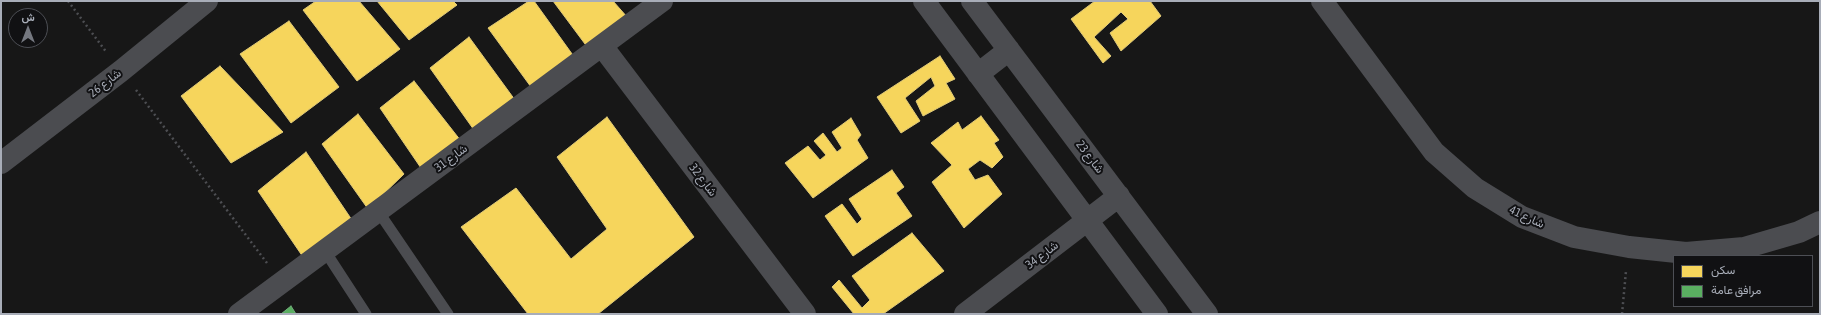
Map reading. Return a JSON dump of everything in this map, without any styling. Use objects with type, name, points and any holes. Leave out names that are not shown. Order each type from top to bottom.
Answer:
[{"type":"street","name":"شارع 26","points":[[1,163],[121,71],[207,1]]},
{"type":"street","name":"شارع 31","points":[[239,314],[662,1]]},
{"type":"street","points":[[924,1],[1157,314]]},
{"type":"street","name":"شارع 41","points":[[1322,1],[1434,152],[1475,188],[1522,217],[1574,237],[1629,247],[1686,253],[1744,248],[1799,232],[1820,222]]},
{"type":"street","name":"شارع 23","points":[[982,4],[1009,50],[1207,314]]},
{"type":"street","name":"شارع 32","points":[[602,46],[805,314]]},
{"type":"street","points":[[978,74],[1009,50]]},
{"type":"street","name":"شارع 34","points":[[965,314],[1119,196]]},
{"type":"lane","points":[[378,211],[448,314]]},
{"type":"lane","points":[[325,251],[366,314]]},
{"type":"path","points":[[68,1],[282,283]]},
{"type":"path","points":[[1622,314],[1629,247]]},
{"type":"building: سكن","points":[[316,1],[359,1],[400,49],[357,81],[303,10]]},
{"type":"building: سكن","points":[[377,1],[453,1],[457,5],[409,40]]},
{"type":"building: سكن","points":[[529,1],[534,1],[575,58],[531,87],[488,28]]},
{"type":"building: سكن","points":[[553,1],[613,1],[628,18],[588,48]]},
{"type":"building: سكن","points":[[1095,1],[1150,1],[1161,16],[1121,51],[1110,33],[1128,19],[1121,12],[1094,37],[1111,56],[1103,63],[1071,19]]},
{"type":"building: سكن","points":[[289,21],[339,87],[291,123],[240,54]]},
{"type":"building: سكن","points":[[469,37],[515,100],[474,130],[430,68]]},
{"type":"building: سكن","points":[[940,56],[955,79],[946,83],[955,99],[923,116],[916,101],[935,86],[931,77],[905,98],[920,121],[901,133],[877,97]]},
{"type":"building: سكن","points":[[220,66],[283,132],[231,163],[181,96]]},
{"type":"building: سكن","points":[[414,81],[461,141],[423,171],[380,108]]},
{"type":"building: سكن","points":[[358,114],[404,174],[368,209],[322,144]]},
{"type":"building: سكن","points":[[981,116],[999,140],[994,143],[1003,157],[992,168],[980,160],[968,169],[975,180],[988,175],[1002,194],[964,228],[932,182],[952,165],[931,143],[958,122],[962,130]]},
{"type":"building: سكن","points":[[607,117],[694,237],[598,314],[528,314],[461,227],[516,188],[571,259],[607,229],[557,157]]},
{"type":"building: سكن","points":[[851,118],[861,135],[857,140],[868,158],[813,198],[785,163],[808,146],[820,160],[826,155],[814,141],[823,133],[837,152],[842,148],[832,132]]},
{"type":"building: سكن","points":[[306,152],[354,223],[303,257],[258,191]]},
{"type":"building: سكن","points":[[892,170],[904,187],[896,193],[912,216],[853,256],[825,216],[842,204],[857,224],[862,219],[849,199]]},
{"type":"building: سكن","points":[[912,233],[944,271],[883,314],[854,314],[832,287],[839,280],[862,308],[870,300],[852,276]]},
{"type":"building: مرافق عامة","points":[[291,306],[296,314],[281,314]]}]
